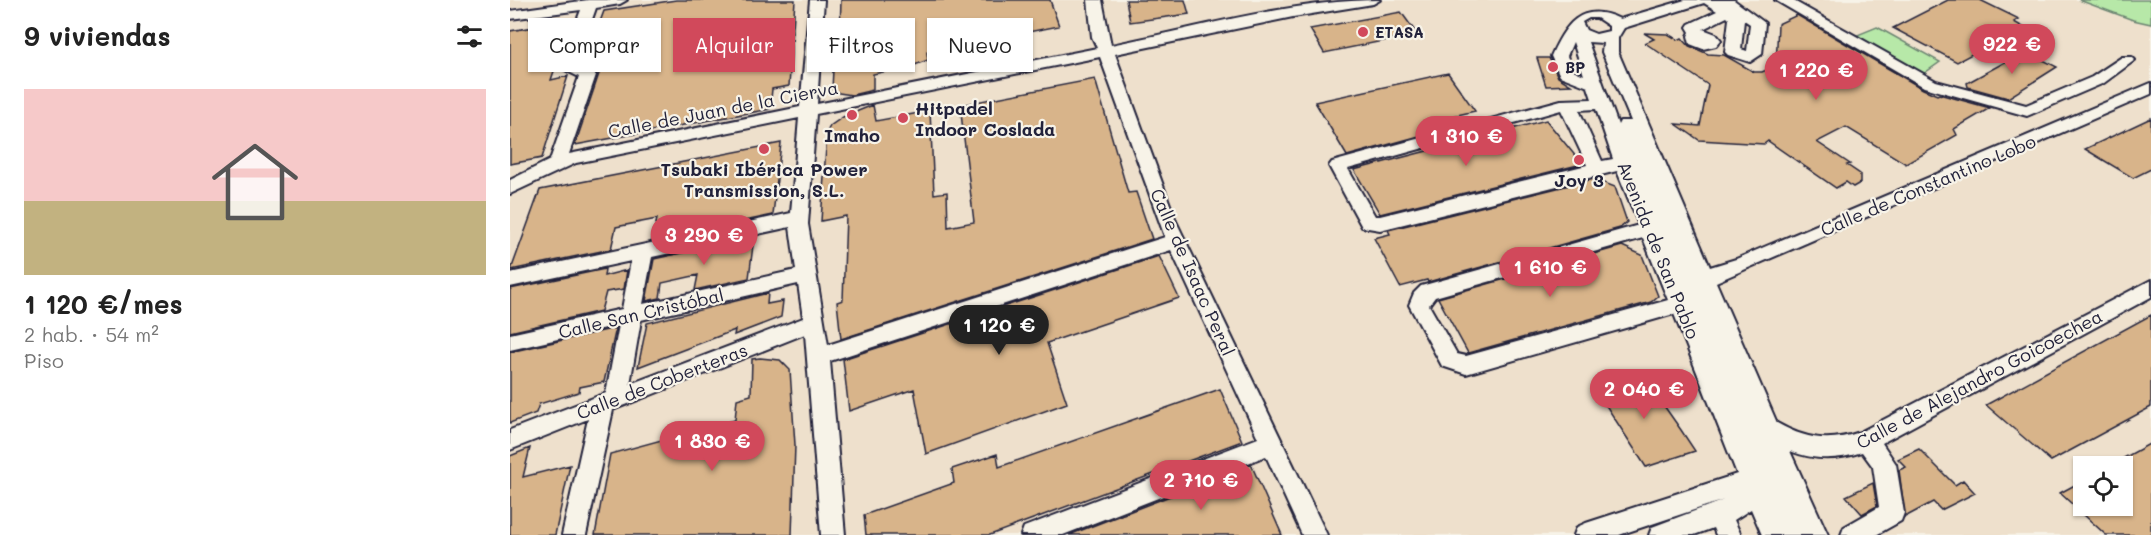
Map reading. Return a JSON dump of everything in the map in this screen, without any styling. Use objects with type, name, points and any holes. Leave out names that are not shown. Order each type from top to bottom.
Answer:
[{"type":"street","points":[[510,15],[620,0]]},
{"type":"street","points":[[817,0],[800,218],[819,356],[833,535]]},
{"type":"street","name":"Calle de Isaac Peral","points":[[1095,0],[1100,38],[1176,241],[1315,535]]},
{"type":"street","name":"Calle de Juan de la Cierva","points":[[510,188],[557,163],[1293,13],[1373,0]]},
{"type":"street","points":[[1608,33],[1608,17],[1580,16],[1584,36],[1608,33],[1700,0]]},
{"type":"street","points":[[1708,0],[1726,6]]},
{"type":"street","points":[[1782,0],[1930,84],[2027,111],[2098,80],[2127,60]]},
{"type":"street","points":[[557,163],[588,75],[567,67],[590,4]]},
{"type":"street","points":[[1699,34],[1694,27],[1696,24],[1726,6]]},
{"type":"street","name":"Avenida de San Pablo","points":[[1580,16],[1596,83],[1623,164],[1680,304],[1746,482],[1774,535]]},
{"type":"street","name":"Avenida de San Pablo","points":[[1608,33],[1610,52],[1702,275],[1816,535]]},
{"type":"street","name":"Avenida de San Pablo","points":[[1608,33],[1650,189],[1796,535]]},
{"type":"street","name":"Calle de Constantino Lobo","points":[[1702,275],[1719,274],[2151,88]]},
{"type":"street","points":[[1603,104],[1569,105],[1338,166],[1369,222],[1380,223],[1597,168],[1623,164]]},
{"type":"street","points":[[1569,105],[1597,168]]},
{"type":"street","points":[[510,280],[800,218]]},
{"type":"street","points":[[1650,229],[1428,291],[1421,297],[1419,305],[1450,360],[1466,365],[1680,304]]},
{"type":"street","points":[[819,356],[1176,241]]},
{"type":"street","points":[[574,535],[631,315],[643,251]]},
{"type":"street","name":"Calle San Cristóbal","points":[[510,342],[807,275]]},
{"type":"street","name":"Calle de Alejandro Goicoechea","points":[[1769,430],[1794,445],[1806,448],[1845,448],[1868,440],[2151,288]]},
{"type":"street","name":"Calle de Coberteras","points":[[510,440],[814,322]]},
{"type":"street","points":[[1853,535],[1892,513],[1884,464],[1868,440]]},
{"type":"street","points":[[1033,535],[1270,444]]},
{"type":"street","points":[[1586,535],[1746,482],[1742,503],[1724,525],[1661,535]]},
{"type":"shaded area","points":[[510,0],[2079,0],[2133,20],[2151,24],[2151,535],[510,535]]},
{"type":"green space","points":[[2079,0],[2151,0],[2151,24],[2133,20]]},
{"type":"green space","points":[[1877,27],[1940,62],[1923,74],[1855,36]]},
{"type":"building","points":[[676,0],[795,0],[794,18],[673,18],[673,72],[790,72],[789,86],[772,89],[770,109],[575,145],[600,72],[661,72],[661,18],[601,18],[604,11]]},
{"type":"building","points":[[841,0],[1050,0],[1059,26],[1033,31],[1033,18],[927,18],[927,60],[915,65],[915,18],[840,18]]},
{"type":"building","points":[[1126,0],[1185,0],[1189,14],[1130,22]]},
{"type":"building","points":[[1948,0],[1980,0],[2019,19],[2014,22],[2023,27],[1957,62],[1893,28]]},
{"type":"building","name":"ETASA","points":[[1401,12],[1417,34],[1324,53],[1310,29]]},
{"type":"building","points":[[1797,15],[1923,89],[1937,95],[1990,108],[1954,129],[1957,135],[1906,164],[1846,127],[1817,142],[1850,164],[1847,165],[1860,174],[1860,183],[1853,187],[1846,182],[1836,188],[1768,141],[1764,144],[1699,140],[1676,124],[1700,126],[1708,85],[1645,43],[1654,39],[1644,33],[1668,34],[1678,40],[1682,38],[1689,46],[1708,54],[1724,55],[1754,72],[1762,72],[1776,66],[1778,24]]},
{"type":"building","points":[[528,28],[528,72],[554,72],[551,80],[568,76],[542,158],[510,164],[510,31]]},
{"type":"building","points":[[2025,51],[2057,67],[2008,98],[1968,87],[1967,83]]},
{"type":"building","points":[[1537,58],[1549,58],[1558,77],[1571,85],[1546,86]]},
{"type":"building","points":[[833,72],[883,72],[873,74],[873,90],[852,95],[839,93],[832,89]]},
{"type":"building","points":[[1448,73],[1475,111],[1453,116],[1459,125],[1347,156],[1315,102]]},
{"type":"building","points":[[1095,79],[1128,193],[1136,192],[1152,239],[841,339],[837,302],[843,300],[846,216],[821,221],[827,132],[830,126],[843,117],[873,105],[876,121],[930,111],[934,194],[947,192],[948,227],[974,222],[960,105]]},
{"type":"building","points":[[2151,118],[2151,169],[2133,178],[2085,149]]},
{"type":"building","points":[[1546,120],[1582,164],[1380,214],[1354,170]]},
{"type":"building","points":[[781,143],[773,215],[652,240],[657,219],[616,227],[611,249],[511,270],[540,190]]},
{"type":"building","points":[[1594,179],[1615,187],[1627,222],[1620,228],[1428,282],[1427,280],[1400,287],[1374,238],[1390,234],[1388,230]]},
{"type":"building","points":[[754,237],[749,278],[695,290],[698,275],[662,283],[660,298],[646,301],[654,259]]},
{"type":"building","points":[[1622,246],[1642,255],[1658,296],[1651,302],[1468,353],[1438,298]]},
{"type":"building","points":[[1159,256],[1179,298],[1047,343],[1067,403],[926,454],[914,389],[849,411],[843,359]]},
{"type":"building","points":[[605,269],[604,276],[627,270],[624,289],[606,292],[601,311],[510,332],[510,289]]},
{"type":"building","points":[[768,293],[767,304],[783,301],[781,317],[734,335],[735,330],[638,367],[647,323]]},
{"type":"building","points":[[2151,315],[2151,407],[2051,461],[1986,405]]},
{"type":"building","points":[[616,328],[604,382],[580,387],[579,392],[539,404],[536,413],[510,423],[510,352]]},
{"type":"building","points":[[752,359],[780,360],[790,370],[795,445],[792,535],[595,535],[610,454],[735,420],[737,399],[751,395]]},
{"type":"building","points":[[1641,373],[1695,451],[1646,467],[1594,387]]},
{"type":"building","points":[[1220,389],[1242,441],[990,535],[866,535],[864,515],[954,483],[952,469],[997,454],[999,467]]},
{"type":"building","points":[[2151,443],[2151,535],[2106,535],[2085,516],[2133,516],[2133,456],[2127,456]]},
{"type":"building","points":[[530,448],[523,477],[570,465],[555,535],[510,535],[510,456]]},
{"type":"building","points":[[1919,449],[1955,485],[1963,480],[1975,493],[1941,510],[1933,502],[1905,517],[1899,470],[1906,467],[1898,459]]},
{"type":"building","points":[[1251,464],[1282,535],[1069,535],[1209,481]]},
{"type":"building","points":[[1873,483],[1877,506],[1862,514],[1846,496]]},
{"type":"building","points":[[2073,486],[2073,505],[2060,493]]},
{"type":"place","name":"ETASA","points":[[1363,32]]},
{"type":"place","name":"BP","points":[[1553,67]]},
{"type":"place","name":"Imaho","points":[[852,115]]},
{"type":"place","name":"Hitpadel Indoor Coslada","points":[[903,118]]},
{"type":"place","name":"Tsubaki Ibérica Power Transmission, S.L.","points":[[764,149]]},
{"type":"place","name":"Joy 3","points":[[1579,160]]}]
